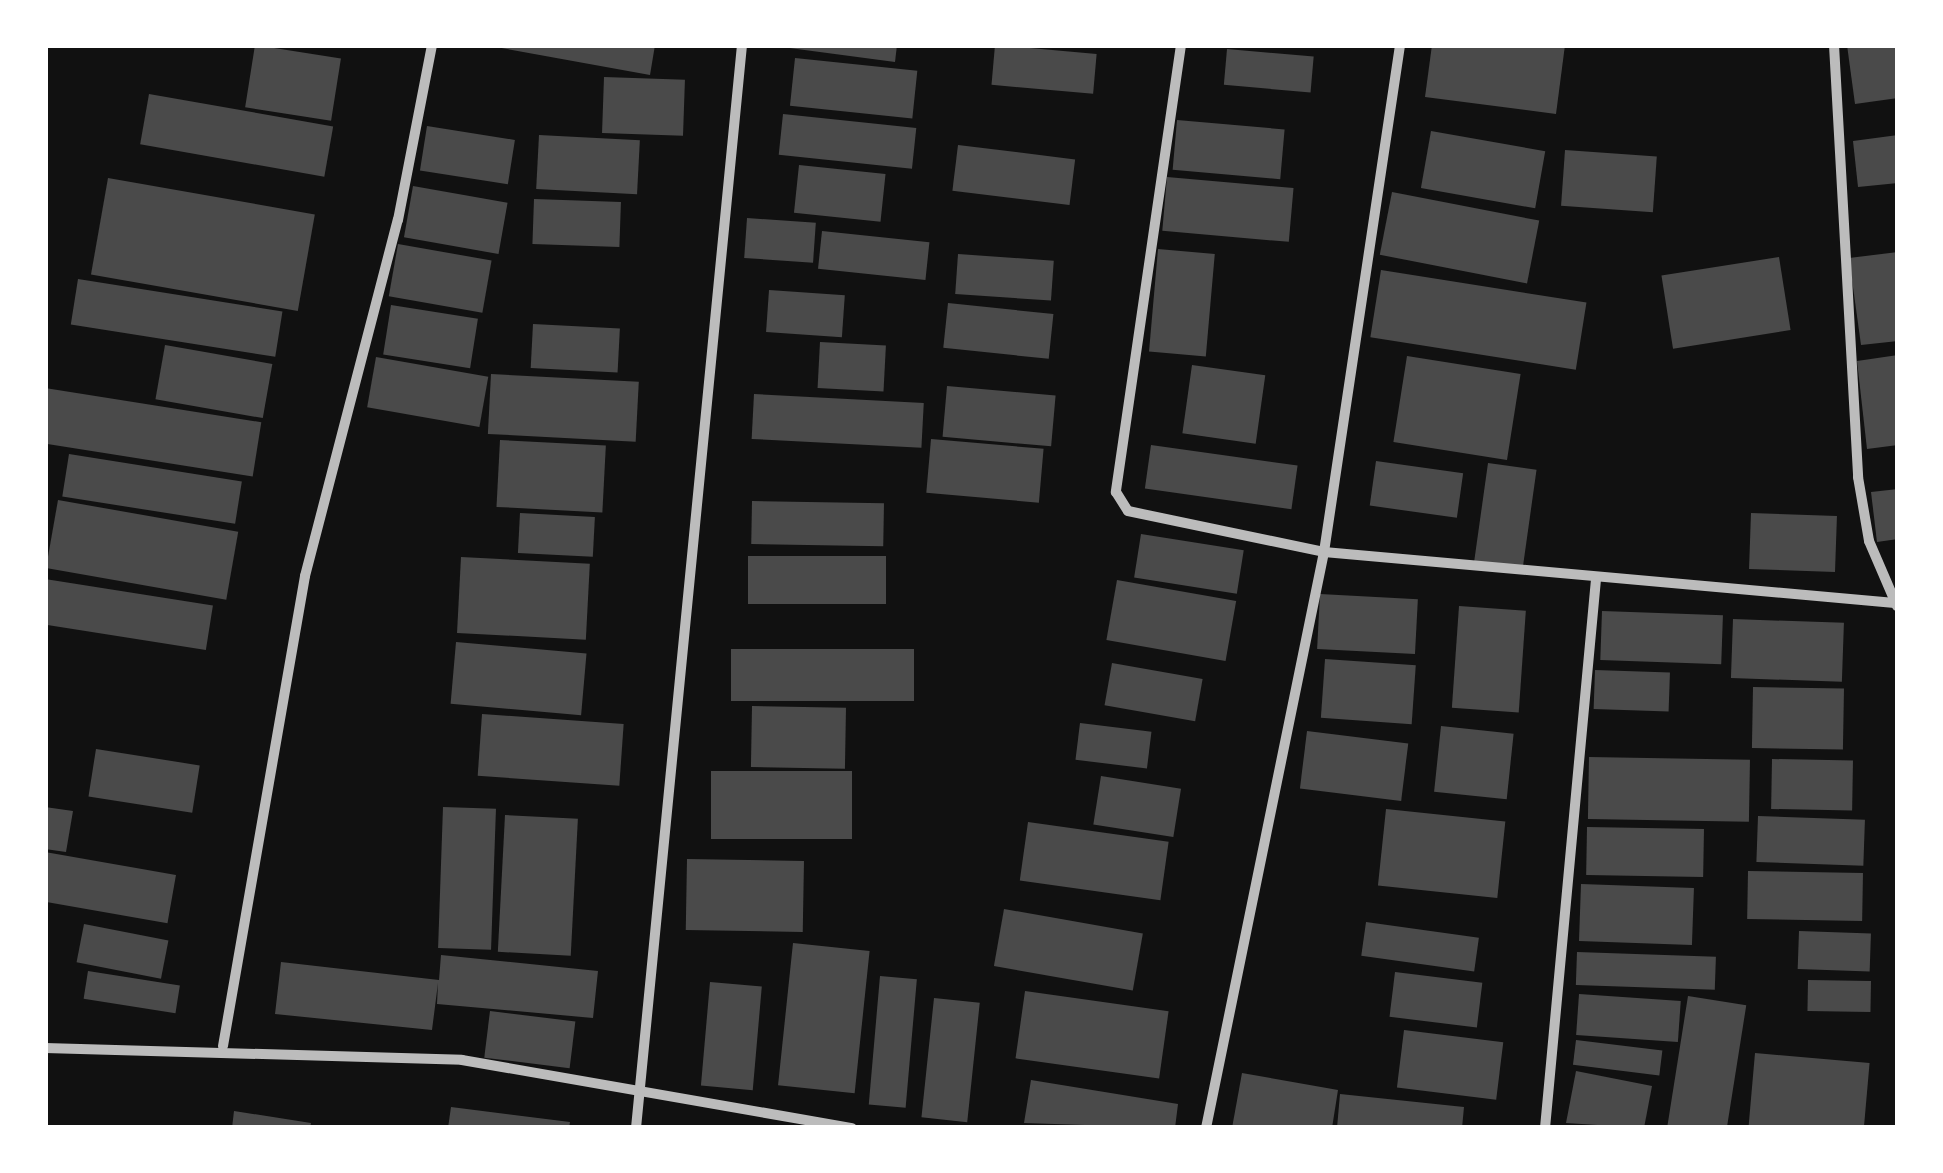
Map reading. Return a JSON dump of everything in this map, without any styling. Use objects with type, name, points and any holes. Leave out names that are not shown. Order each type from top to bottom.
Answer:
[{"type":"street","points":[[223,1046],[304,576],[398,220],[432,45]]},
{"type":"street","points":[[636,1128],[742,45]]},
{"type":"street","points":[[1182,45],[1116,492],[1146,522],[1324,552],[1896,605],[1870,541],[1858,477],[1834,45]]},
{"type":"street","points":[[1206,1128],[1324,552],[1400,45]]},
{"type":"street","points":[[1544,1128],[1596,580]]},
{"type":"street","points":[[45,1048],[223,1046],[462,1060],[852,1128]]},
{"type":"building","points":[[255,45],[341,59],[331,121],[245,107]]},
{"type":"building","points":[[485,45],[655,45],[650,75]]},
{"type":"building","points":[[767,45],[897,45],[895,62]]},
{"type":"building","points":[[995,45],[1097,54],[1093,94],[992,85]]},
{"type":"building","points":[[1432,45],[1565,45],[1556,114],[1425,97]]},
{"type":"building","points":[[1847,45],[1898,45],[1898,98],[1855,104]]},
{"type":"building","points":[[1227,49],[1314,57],[1311,92],[1224,85]]},
{"type":"building","points":[[795,58],[917,71],[912,119],[790,106]]},
{"type":"building","points":[[604,77],[685,80],[683,136],[602,133]]},
{"type":"building","points":[[149,94],[333,126],[324,177],[140,144]]},
{"type":"building","points":[[783,114],[916,128],[912,169],[779,155]]},
{"type":"building","points":[[1177,120],[1285,129],[1280,179],[1173,170]]},
{"type":"building","points":[[427,126],[515,140],[508,184],[420,170]]},
{"type":"building","points":[[1431,131],[1545,151],[1535,208],[1421,188]]},
{"type":"building","points":[[539,135],[640,140],[637,194],[536,189]]},
{"type":"building","points":[[1898,135],[1898,183],[1858,187],[1853,141]]},
{"type":"building","points":[[958,145],[1075,159],[1070,205],[952,191]]},
{"type":"building","points":[[1565,150],[1657,156],[1653,212],[1561,206]]},
{"type":"building","points":[[799,165],[886,174],[881,222],[794,213]]},
{"type":"building","points":[[1167,177],[1294,188],[1289,242],[1162,231]]},
{"type":"building","points":[[108,178],[315,214],[298,311],[91,275]]},
{"type":"building","points":[[413,186],[508,203],[499,254],[404,237]]},
{"type":"building","points":[[1392,192],[1539,221],[1527,283],[1380,255]]},
{"type":"building","points":[[534,199],[621,202],[619,247],[532,244]]},
{"type":"building","points":[[747,218],[816,223],[813,263],[744,258]]},
{"type":"building","points":[[822,231],[929,242],[925,280],[818,269]]},
{"type":"building","points":[[398,244],[492,260],[482,313],[389,296]]},
{"type":"building","points":[[1158,249],[1215,254],[1206,357],[1149,352]]},
{"type":"building","points":[[1898,252],[1898,341],[1861,345],[1849,258]]},
{"type":"building","points":[[958,254],[1054,261],[1051,301],[955,294]]},
{"type":"building","points":[[1779,257],[1791,330],[1673,349],[1661,276]]},
{"type":"building","points":[[1381,270],[1586,303],[1576,370],[1370,337]]},
{"type":"building","points":[[78,279],[282,311],[275,357],[71,324]]},
{"type":"building","points":[[769,290],[845,295],[842,337],[766,332]]},
{"type":"building","points":[[948,303],[1053,314],[1049,359],[943,348]]},
{"type":"building","points":[[391,305],[478,319],[470,368],[383,354]]},
{"type":"building","points":[[533,324],[620,329],[618,372],[531,368]]},
{"type":"building","points":[[820,342],[886,345],[884,391],[818,388]]},
{"type":"building","points":[[165,345],[272,364],[263,418],[155,399]]},
{"type":"building","points":[[1898,355],[1898,445],[1867,449],[1857,361]]},
{"type":"building","points":[[1407,356],[1521,374],[1507,460],[1393,442]]},
{"type":"building","points":[[376,357],[488,377],[479,427],[367,407]]},
{"type":"building","points":[[1192,365],[1265,375],[1256,444],[1182,433]]},
{"type":"building","points":[[491,374],[639,382],[636,442],[488,434]]},
{"type":"building","points":[[947,386],[1056,395],[1051,446],[943,437]]},
{"type":"building","points":[[45,388],[261,422],[253,477],[45,444]]},
{"type":"building","points":[[754,394],[924,403],[921,448],[752,439]]},
{"type":"building","points":[[931,439],[1044,449],[1039,503],[926,493]]},
{"type":"building","points":[[500,440],[606,446],[602,512],[496,507]]},
{"type":"building","points":[[1151,445],[1298,466],[1291,509],[1145,489]]},
{"type":"building","points":[[69,454],[242,481],[235,524],[62,496]]},
{"type":"building","points":[[1376,461],[1463,473],[1457,518],[1370,506]]},
{"type":"building","points":[[1488,463],[1537,470],[1522,572],[1474,565]]},
{"type":"building","points":[[1898,489],[1898,539],[1877,542],[1871,492]]},
{"type":"building","points":[[58,500],[238,532],[226,600],[46,568]]},
{"type":"building","points":[[752,501],[884,503],[883,546],[751,544]]},
{"type":"building","points":[[520,513],[595,517],[593,557],[518,553]]},
{"type":"building","points":[[1751,513],[1837,516],[1835,572],[1749,569]]},
{"type":"building","points":[[1141,534],[1244,550],[1237,594],[1134,577]]},
{"type":"building","points":[[748,556],[886,556],[886,604],[748,604]]},
{"type":"building","points":[[461,557],[590,564],[586,640],[457,633]]},
{"type":"building","points":[[45,579],[213,606],[206,650],[45,625]]},
{"type":"building","points":[[1117,580],[1236,601],[1226,661],[1106,640]]},
{"type":"building","points":[[1320,594],[1418,599],[1415,654],[1317,649]]},
{"type":"building","points":[[1459,606],[1526,611],[1519,712],[1452,708]]},
{"type":"building","points":[[1602,611],[1723,615],[1721,664],[1600,660]]},
{"type":"building","points":[[1733,619],[1844,623],[1842,682],[1731,678]]},
{"type":"building","points":[[456,642],[587,653],[581,715],[451,704]]},
{"type":"building","points":[[731,649],[914,649],[914,701],[731,701]]},
{"type":"building","points":[[1325,659],[1416,665],[1412,724],[1321,718]]},
{"type":"building","points":[[1112,663],[1203,679],[1195,721],[1105,705]]},
{"type":"building","points":[[1595,670],[1670,673],[1669,712],[1594,709]]},
{"type":"building","points":[[1753,687],[1844,689],[1843,750],[1752,748]]},
{"type":"building","points":[[752,706],[846,708],[845,769],[751,767]]},
{"type":"building","points":[[482,714],[624,724],[619,786],[478,776]]},
{"type":"building","points":[[1080,723],[1151,732],[1147,768],[1075,760]]},
{"type":"building","points":[[1441,726],[1514,734],[1507,799],[1434,792]]},
{"type":"building","points":[[1307,731],[1408,743],[1401,801],[1300,789]]},
{"type":"building","points":[[96,749],[200,765],[192,813],[88,796]]},
{"type":"building","points":[[1589,757],[1750,760],[1749,822],[1588,819]]},
{"type":"building","points":[[1772,759],[1853,760],[1852,810],[1771,809]]},
{"type":"building","points":[[711,771],[852,771],[852,839],[711,839]]},
{"type":"building","points":[[1101,776],[1181,789],[1173,837],[1093,824]]},
{"type":"building","points":[[45,807],[73,811],[66,852],[45,849]]},
{"type":"building","points":[[443,807],[496,809],[491,950],[438,948]]},
{"type":"building","points":[[1386,809],[1505,822],[1497,898],[1378,886]]},
{"type":"building","points":[[505,815],[578,819],[571,956],[498,952]]},
{"type":"building","points":[[1758,816],[1865,820],[1863,866],[1756,862]]},
{"type":"building","points":[[1028,822],[1169,842],[1160,900],[1020,880]]},
{"type":"building","points":[[1587,827],[1704,829],[1703,877],[1586,875]]},
{"type":"building","points":[[45,852],[176,875],[167,923],[45,902]]},
{"type":"building","points":[[687,859],[804,861],[803,932],[686,930]]},
{"type":"building","points":[[1748,871],[1863,873],[1862,921],[1747,919]]},
{"type":"building","points":[[1581,884],[1694,888],[1692,945],[1579,941]]},
{"type":"building","points":[[1004,909],[1143,933],[1133,991],[994,966]]},
{"type":"building","points":[[1366,922],[1479,938],[1474,972],[1361,956]]},
{"type":"building","points":[[84,924],[168,940],[161,979],[77,962]]},
{"type":"building","points":[[1799,931],[1871,934],[1870,971],[1798,969]]},
{"type":"building","points":[[793,943],[870,951],[855,1093],[778,1085]]},
{"type":"building","points":[[1577,952],[1716,957],[1715,990],[1576,985]]},
{"type":"building","points":[[441,955],[598,971],[593,1018],[437,1004],[438,983],[432,1030],[275,1014],[281,962],[439,980]]},
{"type":"building","points":[[88,971],[180,986],[175,1013],[84,999]]},
{"type":"building","points":[[1395,972],[1482,983],[1477,1027],[1390,1017]]},
{"type":"building","points":[[880,976],[917,979],[906,1108],[869,1105]]},
{"type":"building","points":[[1808,980],[1871,981],[1870,1012],[1807,1011]]},
{"type":"building","points":[[710,982],[762,987],[753,1090],[701,1086]]},
{"type":"building","points":[[1025,991],[1169,1011],[1159,1079],[1016,1058]]},
{"type":"building","points":[[1579,994],[1681,1001],[1678,1042],[1576,1035]]},
{"type":"building","points":[[1688,996],[1746,1005],[1727,1128],[1667,1128]]},
{"type":"building","points":[[934,998],[980,1003],[967,1122],[921,1117]]},
{"type":"building","points":[[490,1011],[575,1021],[570,1068],[484,1058]]},
{"type":"building","points":[[1404,1030],[1503,1042],[1496,1100],[1397,1088]]},
{"type":"building","points":[[1576,1040],[1662,1051],[1659,1075],[1573,1065]]},
{"type":"building","points":[[1755,1053],[1870,1063],[1864,1128],[1748,1128]]},
{"type":"building","points":[[1576,1071],[1652,1086],[1644,1128],[1566,1123]]},
{"type":"building","points":[[1242,1073],[1338,1090],[1332,1128],[1232,1128]]},
{"type":"building","points":[[1031,1080],[1178,1104],[1175,1128],[1024,1123]]},
{"type":"building","points":[[1340,1094],[1464,1107],[1462,1128],[1337,1128]]},
{"type":"building","points":[[451,1107],[570,1122],[569,1128],[448,1128]]},
{"type":"building","points":[[234,1111],[311,1123],[310,1128],[232,1128]]}]
